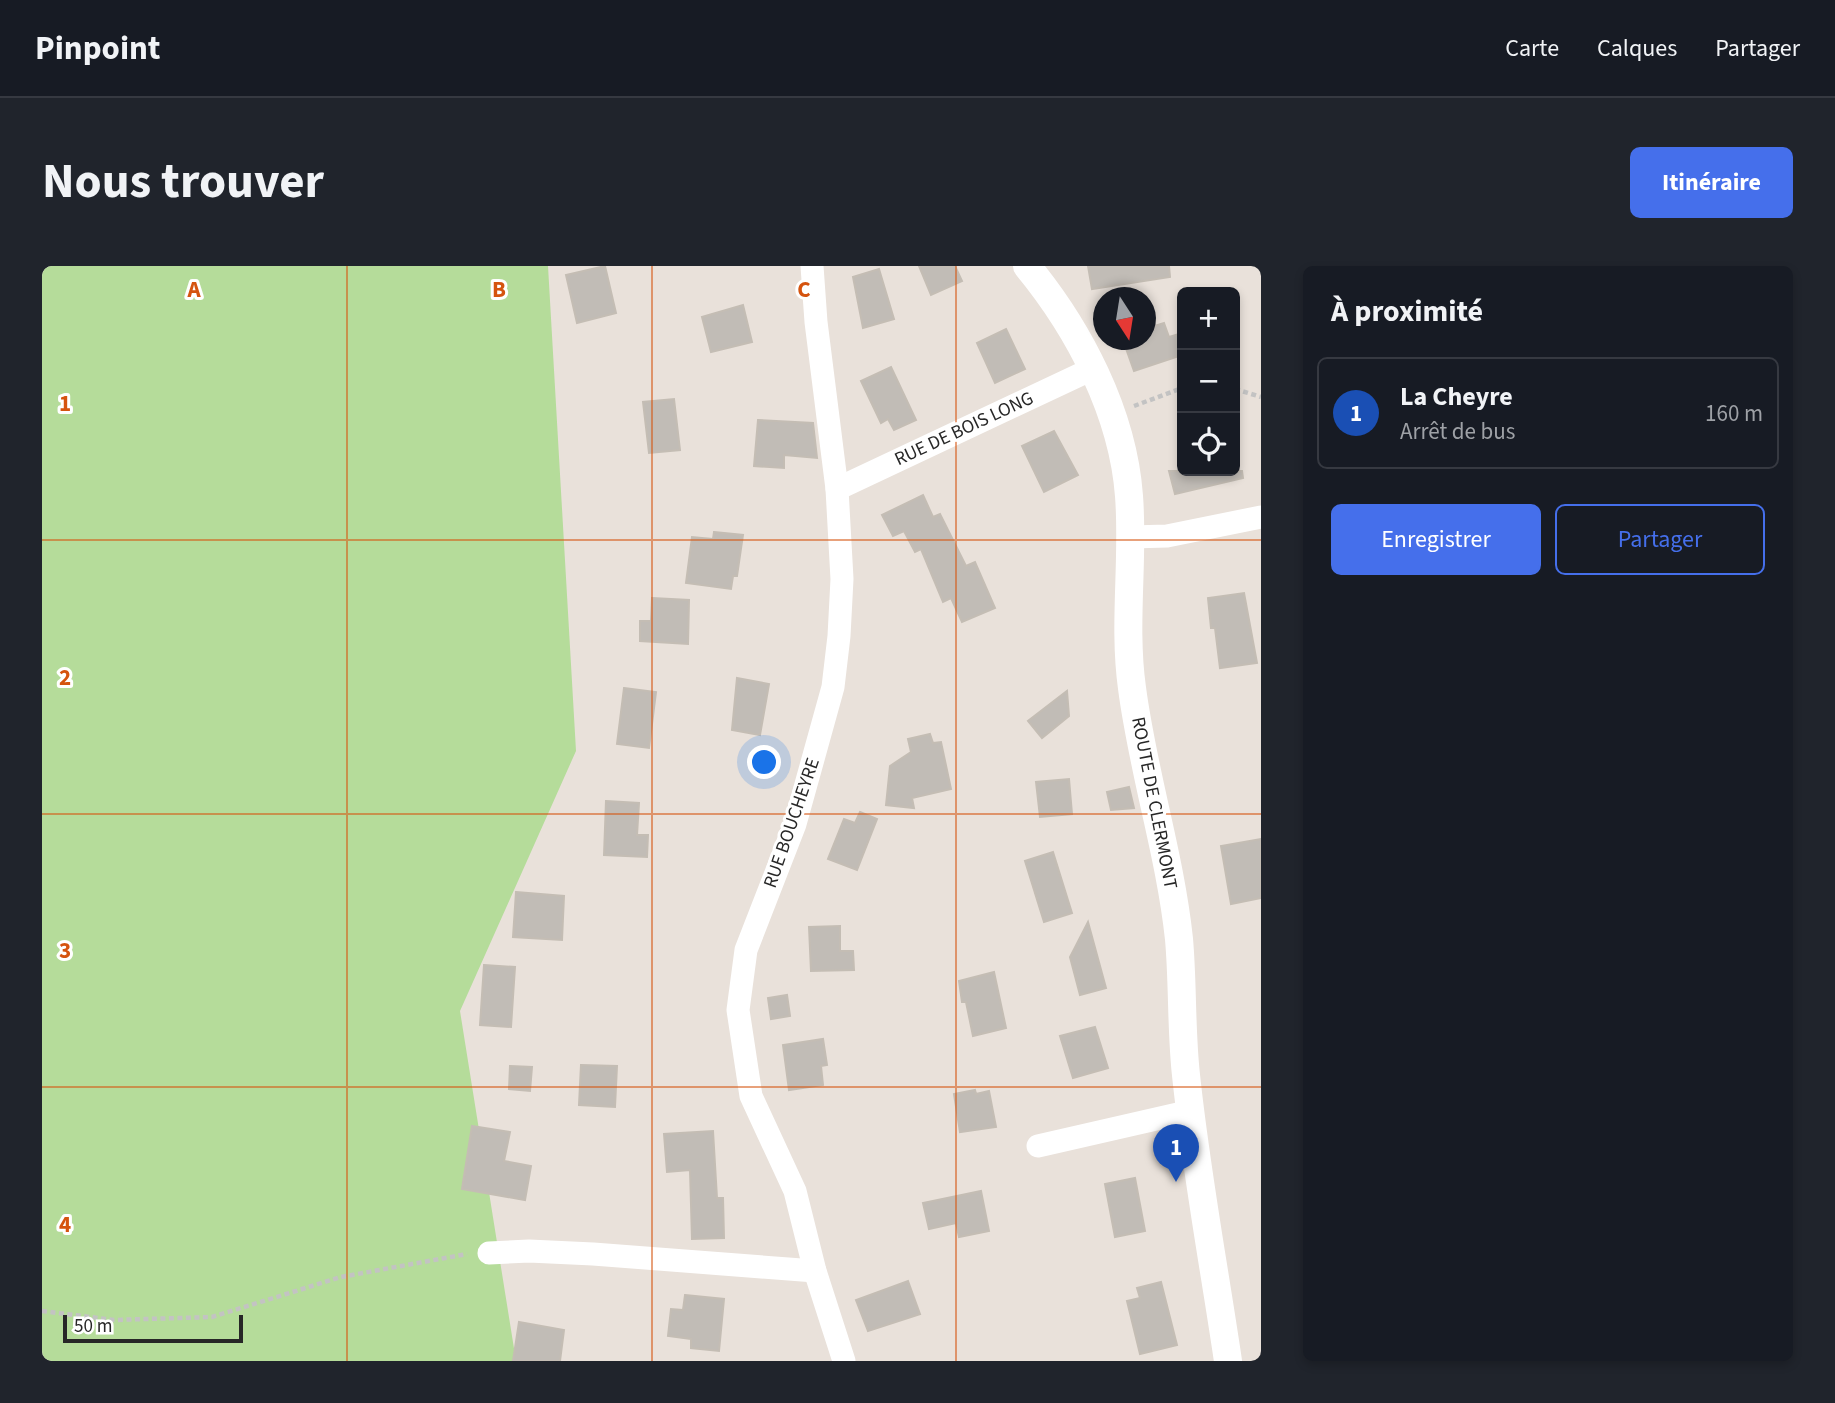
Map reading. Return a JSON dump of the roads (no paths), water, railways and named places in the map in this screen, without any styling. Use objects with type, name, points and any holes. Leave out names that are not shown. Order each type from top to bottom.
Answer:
[{"type":"street","name":"RUE BOUCHEYRE","points":[[813,266],[816,322],[837,489],[842,579],[833,687],[795,824],[746,950],[738,1010],[751,1096],[795,1191],[815,1271],[844,1361]]},
{"type":"street","name":"ROUTE DE CLERMONT","points":[[1027,266],[1057,308],[1092,369],[1112,416],[1128,482],[1131,537],[1128,614],[1132,687],[1168,862],[1177,927],[1191,1111],[1228,1361]]},
{"type":"street","name":"RUE DE BOIS LONG","points":[[837,489],[1092,369]]},
{"type":"street","points":[[1131,537],[1167,536],[1261,517]]},
{"type":"street","points":[[1038,1146],[1191,1111]]},
{"type":"street","points":[[489,1254],[529,1251],[580,1253],[815,1271]]},
{"type":"place","name":"La Cheyre","points":[[1176,1182]]}]
